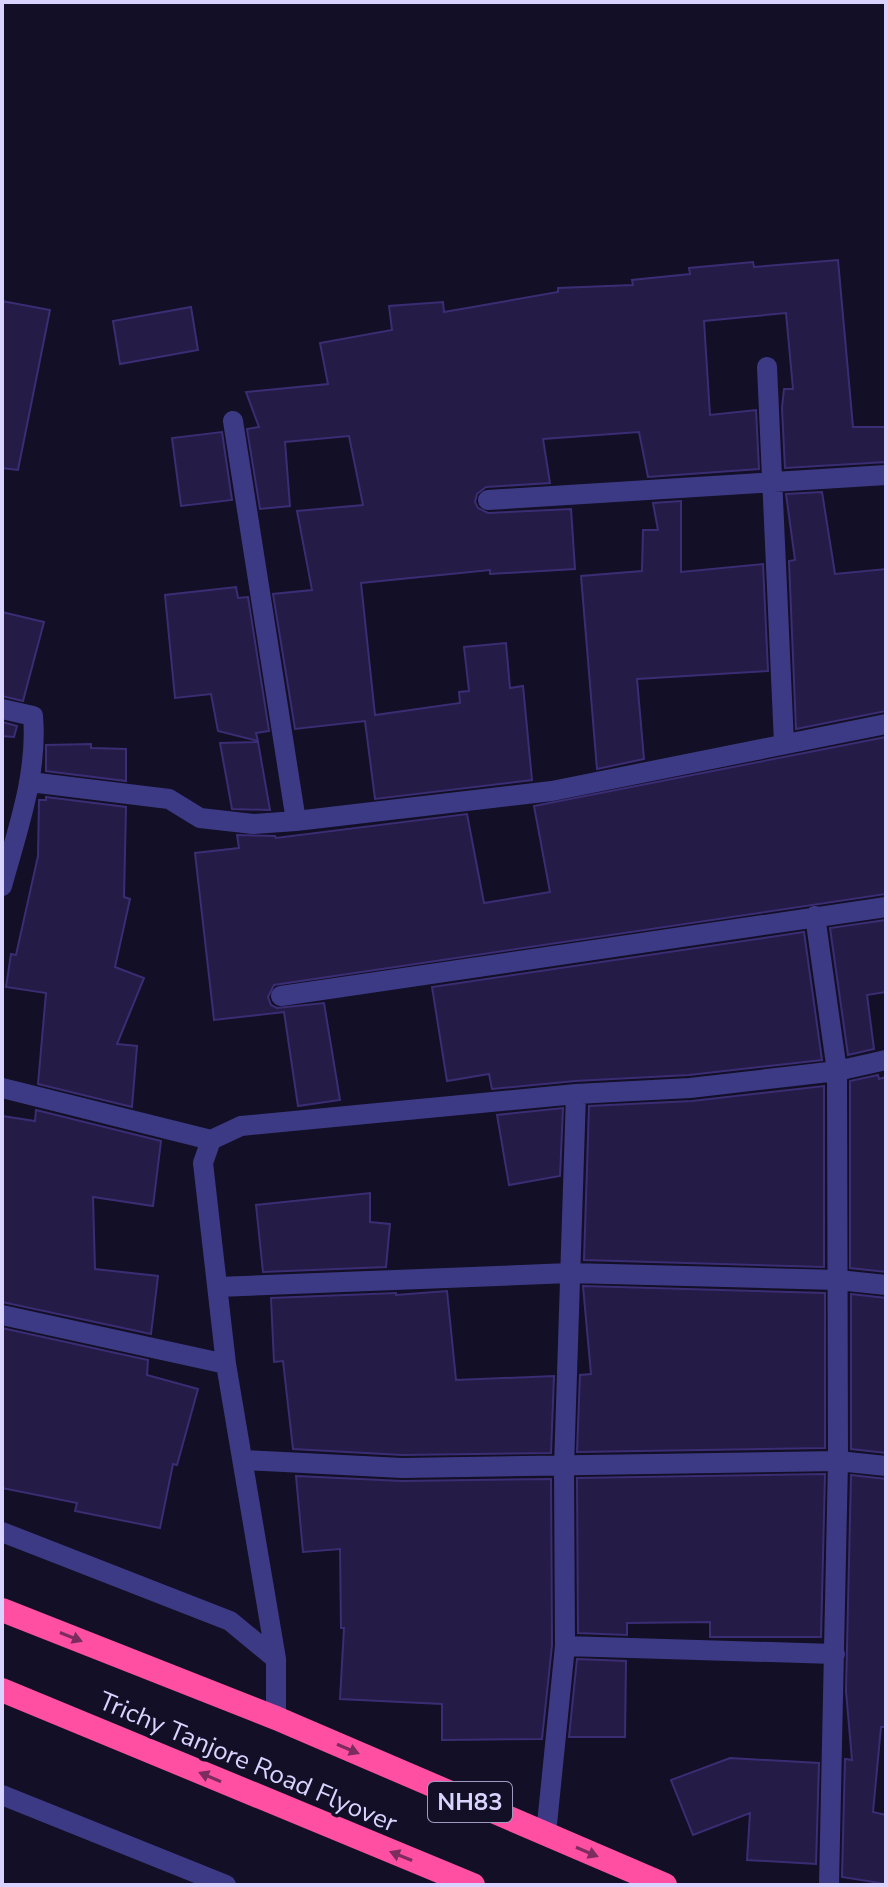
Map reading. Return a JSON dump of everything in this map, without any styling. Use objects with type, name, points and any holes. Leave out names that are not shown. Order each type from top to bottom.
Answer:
[{"type":"highway","name":"Trichy Tanjore Road Flyover","points":[[2,1610],[276,1718]]},
{"type":"highway","name":"Trichy Tanjore Road Flyover","points":[[2,1690],[473,1885]]},
{"type":"highway","name":"NH83","points":[[276,1718],[665,1885]]},
{"type":"street","points":[[767,367],[784,743]]},
{"type":"street","points":[[233,421],[296,821]]},
{"type":"street","points":[[488,500],[886,475]]},
{"type":"street","points":[[2,709],[33,716],[36,743],[30,782],[2,886]]},
{"type":"street","points":[[30,782],[169,799],[200,818],[253,824],[552,791],[886,724]]},
{"type":"street","points":[[281,996],[886,907]]},
{"type":"street","points":[[815,916],[837,1071],[838,1461],[829,1885]]},
{"type":"street","points":[[2,1088],[211,1140],[241,1126],[576,1094],[690,1088],[837,1071],[886,1060]]},
{"type":"street","points":[[546,1834],[565,1646],[564,1467],[576,1094]]},
{"type":"street","points":[[211,1140],[203,1163],[226,1364],[276,1659],[276,1718]]},
{"type":"street","points":[[218,1287],[570,1273],[838,1280],[886,1285]]},
{"type":"street","points":[[2,1315],[226,1364]]},
{"type":"street","points":[[244,1460],[402,1468],[838,1461],[886,1466]]},
{"type":"street","points":[[2,1532],[230,1621],[276,1659]]},
{"type":"street","points":[[565,1646],[835,1654]]},
{"type":"street","points":[[2,1795],[226,1885]]},
{"type":"building","points":[[838,260],[853,427],[886,427],[886,462],[785,468],[782,408],[784,389],[793,389],[786,313],[704,321],[710,415],[756,410],[759,469],[648,477],[639,432],[543,439],[550,483],[486,487],[477,494],[475,502],[478,508],[488,513],[571,509],[575,569],[490,574],[490,570],[361,583],[375,715],[460,703],[459,692],[469,691],[464,647],[506,643],[510,688],[523,686],[532,780],[375,799],[365,721],[295,729],[273,594],[312,590],[297,511],[363,505],[349,436],[285,442],[290,506],[260,509],[247,429],[259,427],[246,392],[328,384],[320,343],[392,330],[389,306],[443,302],[444,312],[558,292],[558,288],[633,285],[632,280],[690,274],[689,268],[753,262],[754,267]]},
{"type":"building","points":[[2,301],[50,310],[18,470],[2,468]]},
{"type":"building","points":[[191,307],[198,350],[120,364],[113,321]]},
{"type":"building","points":[[222,432],[232,500],[181,506],[172,438]]},
{"type":"building","points":[[822,492],[835,574],[886,569],[886,711],[796,729],[789,561],[795,560],[786,494]]},
{"type":"building","points":[[681,501],[681,572],[763,564],[768,671],[637,679],[644,759],[597,769],[581,576],[642,571],[643,530],[658,530],[653,503]]},
{"type":"building","points":[[236,587],[238,598],[248,597],[269,731],[256,733],[258,741],[218,731],[211,694],[175,698],[165,595]]},
{"type":"building","points":[[2,612],[44,622],[23,701],[2,696]]},
{"type":"building","points":[[2,722],[17,726],[14,737],[2,736]]},
{"type":"building","points":[[886,737],[886,894],[274,985],[268,997],[271,1005],[277,1008],[324,1003],[340,1100],[298,1106],[284,1012],[214,1020],[195,853],[239,848],[237,835],[276,838],[467,814],[484,903],[550,892],[534,806]]},
{"type":"building","points":[[258,742],[270,810],[232,809],[220,743]]},
{"type":"building","points":[[91,744],[91,748],[126,749],[126,781],[46,771],[46,745]]},
{"type":"building","points":[[46,797],[126,807],[124,897],[130,899],[115,967],[144,978],[117,1044],[137,1046],[132,1107],[38,1084],[46,993],[6,987],[11,954],[16,955],[38,856],[39,800],[46,800]]},
{"type":"building","points":[[886,920],[886,992],[867,995],[874,1049],[848,1055],[830,928]]},
{"type":"building","points":[[804,932],[822,1060],[689,1075],[492,1089],[489,1074],[447,1081],[432,987]]},
{"type":"building","points":[[878,1075],[879,1079],[886,1077],[886,1272],[850,1268],[850,1081]]},
{"type":"building","points":[[824,1086],[824,1267],[584,1260],[589,1106],[692,1101]]},
{"type":"building","points":[[563,1108],[560,1176],[509,1185],[497,1115]]},
{"type":"building","points":[[36,1110],[161,1141],[153,1206],[93,1197],[95,1269],[158,1276],[151,1334],[2,1302],[2,1116],[35,1121]]},
{"type":"building","points":[[370,1193],[370,1222],[390,1224],[386,1267],[263,1272],[256,1205]]},
{"type":"building","points":[[583,1286],[825,1293],[825,1448],[577,1452],[580,1375],[591,1374]]},
{"type":"building","points":[[447,1291],[456,1380],[554,1376],[551,1453],[402,1455],[293,1449],[283,1361],[274,1362],[271,1298]]},
{"type":"building","points":[[851,1294],[886,1298],[886,1453],[851,1449]]},
{"type":"building","points":[[2,1328],[148,1360],[147,1375],[198,1389],[177,1465],[173,1464],[160,1528],[75,1511],[77,1503],[2,1488]]},
{"type":"building","points":[[825,1474],[821,1637],[710,1637],[710,1622],[627,1623],[627,1635],[578,1633],[577,1478]]},
{"type":"building","points":[[851,1475],[886,1479],[886,1727],[881,1727],[873,1812],[886,1815],[886,1884],[842,1877],[845,1759],[852,1760],[846,1691]]},
{"type":"building","points":[[296,1476],[402,1481],[551,1479],[552,1645],[542,1739],[442,1740],[442,1704],[340,1699],[344,1628],[341,1628],[340,1549],[303,1552]]},
{"type":"building","points":[[577,1659],[626,1661],[625,1737],[569,1737]]},
{"type":"building","points":[[730,1758],[819,1763],[816,1864],[747,1860],[750,1813],[693,1835],[671,1780]]}]
